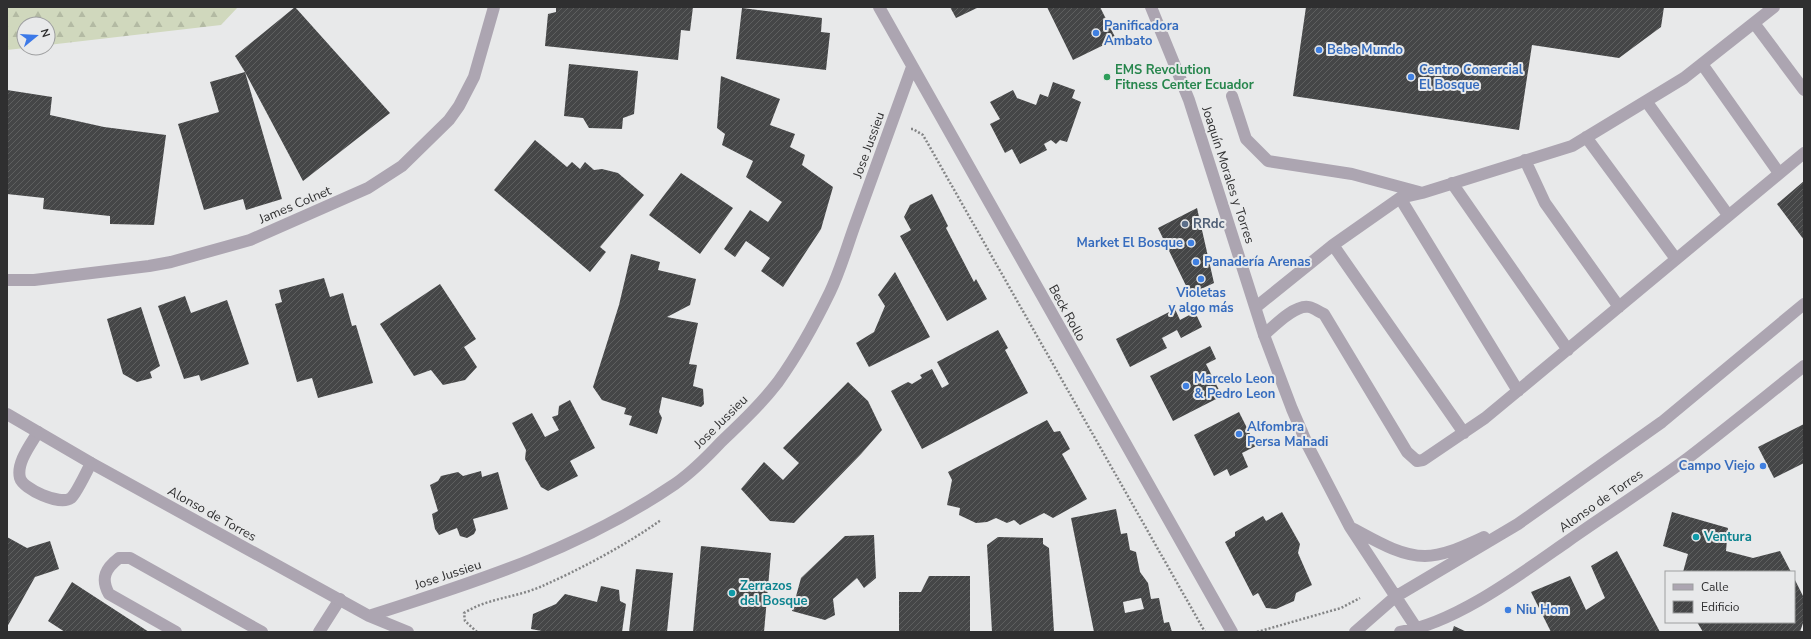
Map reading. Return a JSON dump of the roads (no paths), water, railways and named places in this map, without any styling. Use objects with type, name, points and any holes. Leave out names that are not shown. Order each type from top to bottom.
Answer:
[{"type":"street","name":"James Colnet","points":[[7,280],[34,280],[171,262],[250,240],[368,188],[402,166],[449,120],[459,106],[474,77],[494,7]]},
{"type":"street","name":"Beck Rollo","points":[[879,7],[1232,632]]},
{"type":"street","name":"Joaquín Morales y Torres","points":[[1151,7],[1189,100],[1264,335],[1278,376],[1294,415],[1308,446],[1350,527],[1386,584],[1417,629]]},
{"type":"street","points":[[1256,307],[1333,245],[1400,198],[1422,193],[1572,146],[1684,78],[1774,7]]},
{"type":"street","points":[[1754,23],[1804,90]]},
{"type":"street","points":[[1702,64],[1779,173]]},
{"type":"street","name":"Jose Jussieu","points":[[369,616],[472,583],[572,543],[632,511],[677,483],[701,463],[725,439],[758,405],[777,382],[794,357],[830,291],[912,67]]},
{"type":"street","points":[[1232,96],[1246,139],[1268,162],[1352,174],[1422,193]]},
{"type":"street","points":[[1646,101],[1728,215]]},
{"type":"street","points":[[1586,137],[1676,259]]},
{"type":"street","points":[[1264,335],[1296,309],[1309,307],[1324,314],[1406,452],[1417,461],[1423,460],[1464,433],[1518,391],[1804,153]]},
{"type":"street","points":[[1525,160],[1544,203],[1619,307]]},
{"type":"street","points":[[1452,183],[1568,350]]},
{"type":"street","points":[[1400,198],[1518,391]]},
{"type":"street","points":[[1333,245],[1464,433]]},
{"type":"street","points":[[1355,632],[1395,597],[1518,524],[1662,422],[1804,304]]},
{"type":"street","name":"Alonso de Torres","points":[[1400,632],[1417,629],[1442,619],[1481,598],[1533,565],[1687,458],[1804,366]]},
{"type":"street","name":"Alonso de Torres","points":[[7,414],[91,464],[369,616],[408,632]]},
{"type":"street","points":[[38,432],[20,467],[20,478],[25,486],[56,501],[64,501],[71,498],[91,464]]},
{"type":"street","points":[[1350,527],[1402,552],[1426,556],[1448,552],[1518,524]]},
{"type":"street","points":[[176,632],[108,594],[104,586],[104,579],[112,564],[120,558],[130,558],[262,632]]},
{"type":"street","points":[[319,632],[340,599]]},
{"type":"place","name":"Panificadora Ambato","points":[[1096,33]]},
{"type":"place","name":"Bebe Mundo","points":[[1319,50]]},
{"type":"place","name":"EMS Revolution Fitness Center Ecuador","points":[[1107,77]]},
{"type":"place","name":"Centro Comercial El Bosque","points":[[1411,77]]},
{"type":"place","name":"RRdc","points":[[1185,224]]},
{"type":"place","name":"Market El Bosque","points":[[1191,243]]},
{"type":"place","name":"Panadería Arenas","points":[[1196,262]]},
{"type":"place","name":"Violetas y algo más","points":[[1201,279]]},
{"type":"place","name":"Marcelo Leon & Pedro Leon","points":[[1186,386]]},
{"type":"place","name":"Alfombra Persa Mahadi","points":[[1239,434]]},
{"type":"place","name":"Campo Viejo","points":[[1763,466]]},
{"type":"place","name":"Ventura","points":[[1696,537]]},
{"type":"place","name":"Zerrazos del Bosque","points":[[732,593]]},
{"type":"place","name":"Niu Hom","points":[[1508,610]]}]
